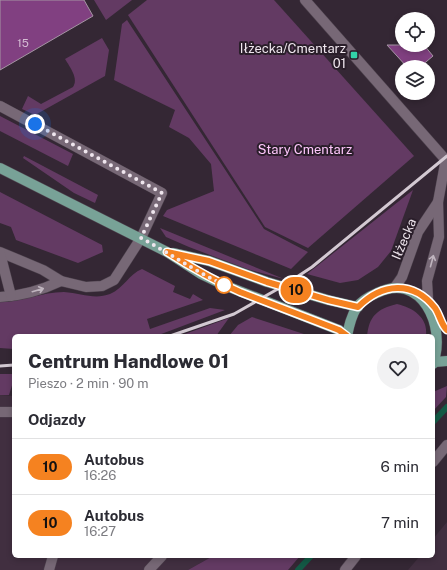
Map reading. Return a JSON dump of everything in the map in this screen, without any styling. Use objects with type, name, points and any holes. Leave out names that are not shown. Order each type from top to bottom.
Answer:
[{"type":"main road","points":[[0,168],[141,238],[167,252],[201,274],[229,287],[339,330],[344,334]]},
{"type":"main road","points":[[167,252],[209,261],[267,282],[358,307]]},
{"type":"main road","points":[[347,334],[351,318],[358,307],[367,298],[382,290],[395,287],[408,289],[428,299],[437,311],[445,329],[440,353],[435,361]]},
{"type":"main road","points":[[435,363],[447,361]]},
{"type":"street","name":"Iłżecka","points":[[305,0],[444,158],[446,164],[438,202],[438,237],[427,281],[428,299]]},
{"type":"street","points":[[0,106],[162,193],[141,238],[114,280],[102,286],[86,286],[61,281],[42,270],[0,252]]},
{"type":"street","name":"Iłżecka","points":[[395,287],[402,277],[418,232],[438,202]]},
{"type":"street","points":[[0,252],[11,296]]},
{"type":"street","points":[[0,297],[39,291],[61,281]]},
{"type":"street","points":[[0,412],[12,412]]},
{"type":"street","points":[[435,460],[447,445]]},
{"type":"street","points":[[49,570],[52,558]]},
{"type":"street","points":[[149,570],[160,558]]},
{"type":"street","points":[[345,570],[354,558]]},
{"type":"shaded area","points":[[0,395],[12,396],[12,558],[209,558],[188,570],[0,570]]},
{"type":"shaded area","points":[[447,522],[447,570],[408,570],[418,558],[435,558],[435,537]]},
{"type":"green space","points":[[94,0],[132,0],[106,20]]},
{"type":"green space","name":"Stary Cmentarz","points":[[147,0],[274,0],[414,156],[308,248],[265,227],[128,15]]},
{"type":"green space","points":[[127,20],[264,229],[308,252],[291,269],[163,216],[167,210],[214,191],[211,164],[189,138],[169,127],[175,110],[114,80],[122,24]]},
{"type":"green space","points":[[102,38],[109,50],[105,76],[35,115],[22,109],[28,96],[41,104],[73,87],[75,80],[65,59]]},
{"type":"green space","points":[[0,116],[73,154],[68,166],[0,131]]},
{"type":"green space","points":[[24,156],[98,195],[95,203],[74,193],[23,158]]},
{"type":"green space","points":[[413,190],[391,251],[378,267],[358,280],[340,283],[307,274]]},
{"type":"green space","points":[[0,192],[102,245],[103,252],[78,263],[16,240],[11,227],[0,223]]},
{"type":"green space","points":[[160,228],[284,279],[247,269],[189,247],[166,237]]},
{"type":"green space","points":[[142,269],[175,286],[173,292],[190,299],[193,294],[203,300],[147,319],[150,329],[210,308],[225,310],[161,334],[12,334],[12,349],[0,348],[0,302],[8,302],[56,292],[104,296],[119,288],[137,271]]},
{"type":"green space","points":[[397,304],[409,308],[418,314],[425,324],[426,334],[367,334],[370,323],[375,314]]},
{"type":"green space","points":[[252,317],[304,334],[231,334],[238,325]]},
{"type":"green space","points":[[229,318],[217,334],[185,334]]},
{"type":"green space","points":[[0,374],[12,374],[12,385],[9,395],[0,395]]},
{"type":"green space","points":[[447,386],[446,397],[435,409],[435,391]]},
{"type":"green space","points":[[209,558],[298,558],[288,570],[188,570]]},
{"type":"building","points":[[0,0],[84,0],[93,16],[0,70]]},
{"type":"building","points":[[387,45],[395,45],[395,52],[430,52],[433,56],[428,60],[401,60]]},
{"type":"waterway","points":[[435,420],[447,407]]},
{"type":"waterway","points":[[298,570],[309,558]]},
{"type":"railway","points":[[176,334],[234,314],[283,286],[312,267],[447,156]]},
{"type":"railway","points":[[0,366],[12,365]]},
{"type":"bus line","name":"10","points":[[344,334],[339,330],[320,322],[224,285],[201,274],[167,252],[209,261],[267,282],[358,307],[367,298],[382,290],[395,287],[408,289],[428,299],[437,311],[444,327],[447,330]]},
{"type":"place","name":"Iłżecka/Cmentarz 01","points":[[354,55]]},
{"type":"route","points":[[35,124],[162,193],[141,238],[167,252],[201,274],[224,285]]}]
